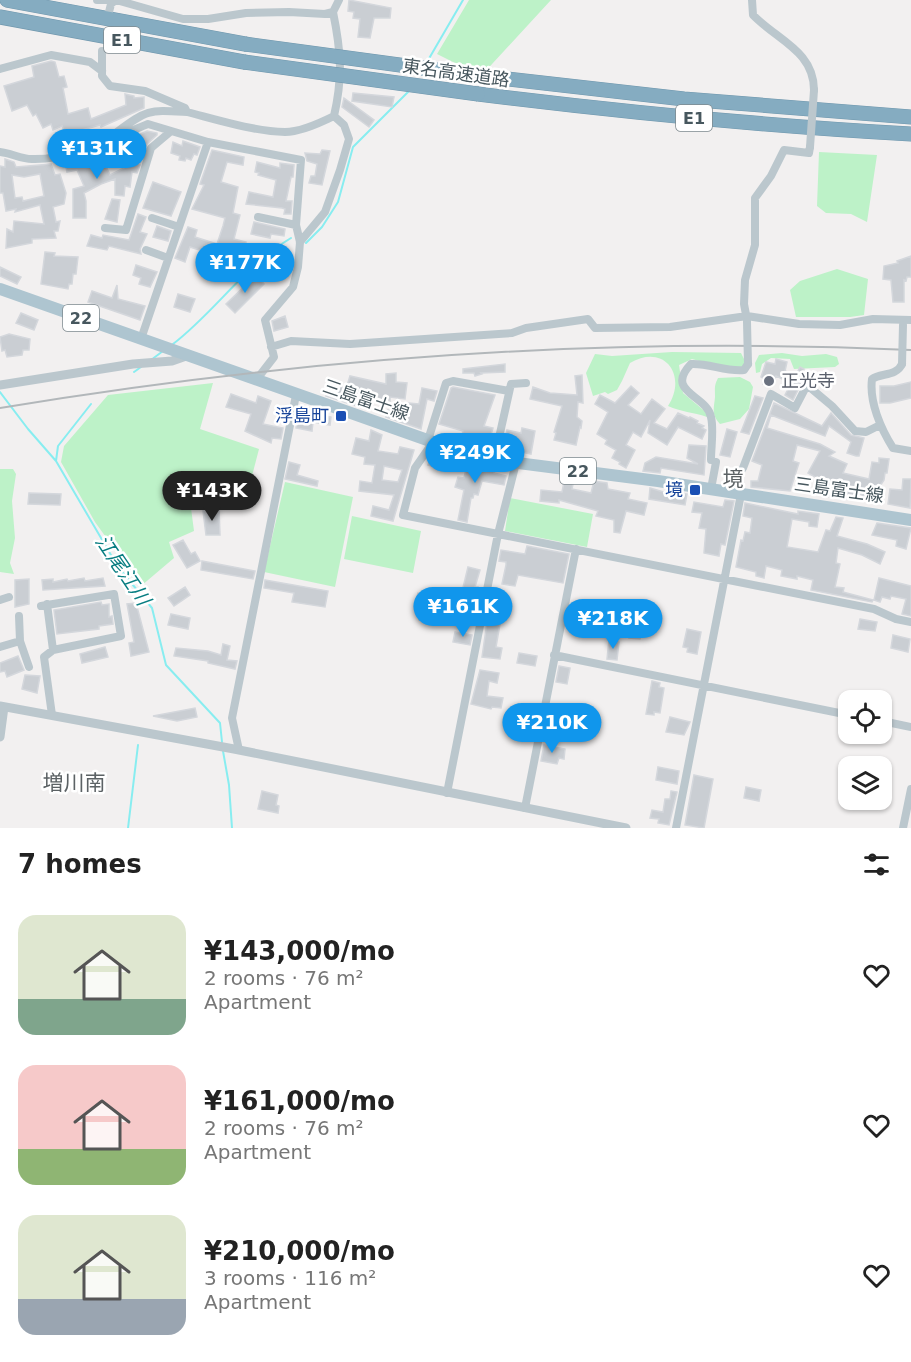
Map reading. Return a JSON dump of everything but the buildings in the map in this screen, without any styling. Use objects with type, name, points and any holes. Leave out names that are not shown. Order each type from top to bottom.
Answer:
[{"type":"highway","name":"東名高速道路","points":[[7,0],[245,44],[481,76],[684,99],[911,117]]},
{"type":"highway","name":"東名高速道路","points":[[0,17],[244,62],[478,94],[683,117],[911,134]]},
{"type":"main road","name":"三島富士線","points":[[0,289],[257,379],[296,395],[430,441],[494,460],[711,489],[911,520]]},
{"type":"street","points":[[97,0],[116,0],[183,19],[208,19],[246,13],[333,12]]},
{"type":"street","points":[[109,12],[111,4],[116,0]]},
{"type":"street","points":[[116,137],[117,132],[152,110],[187,112],[234,124],[284,132],[322,122],[334,116],[341,87],[340,47],[333,12],[339,0]]},
{"type":"street","points":[[711,489],[714,461],[711,415],[705,405],[686,392],[683,380],[685,370],[691,364],[703,363],[733,371],[744,370],[748,364],[747,319],[744,304],[745,280],[755,245],[755,198],[771,176],[784,150],[809,153],[810,147],[814,90],[811,68],[795,49],[753,15],[752,0]]},
{"type":"street","points":[[102,51],[102,76],[110,86],[145,91],[185,108],[187,112]]},
{"type":"street","points":[[0,69],[51,55],[90,62],[102,71]]},
{"type":"street","points":[[300,242],[325,212],[349,139],[344,125],[334,116]]},
{"type":"street","points":[[0,152],[32,159],[54,158],[98,146],[148,124],[208,142],[301,160],[296,225],[300,242],[298,267],[292,287],[265,320],[274,357],[257,379]]},
{"type":"street","points":[[105,228],[126,230],[151,148],[170,132]]},
{"type":"street","points":[[141,339],[208,142]]},
{"type":"street","points":[[258,216],[296,225]]},
{"type":"street","points":[[152,218],[178,227]]},
{"type":"street","points":[[146,250],[168,258]]},
{"type":"street","points":[[271,347],[291,341],[351,344],[512,333],[526,328],[588,319],[596,328],[670,327],[747,319],[840,325],[873,319],[905,322],[900,369],[872,379],[870,388],[880,425],[893,448],[911,451]]},
{"type":"street","points":[[0,385],[172,361],[189,355]]},
{"type":"street","points":[[509,391],[453,381],[446,383],[430,441],[415,468],[403,515],[874,609],[896,619],[911,622]]},
{"type":"street","points":[[494,460],[511,384],[526,383]]},
{"type":"street","points":[[743,468],[771,394],[795,408],[807,385],[832,406],[855,431],[866,432],[880,425]]},
{"type":"street","points":[[237,749],[232,718],[296,395]]},
{"type":"street","points":[[447,793],[498,534],[516,463]]},
{"type":"street","points":[[676,828],[741,494]]},
{"type":"street","points":[[525,808],[576,549]]},
{"type":"street","points":[[52,716],[44,657],[53,650],[122,636],[114,594],[44,605],[53,650]]},
{"type":"street","points":[[0,600],[9,597]]},
{"type":"street","points":[[19,616],[20,641],[28,667]]},
{"type":"street","points":[[0,647],[20,641]]},
{"type":"street","points":[[554,655],[838,713]]},
{"type":"street","points":[[0,737],[2,706],[237,749],[626,828]]},
{"type":"street","points":[[892,723],[911,727]]},
{"type":"street","points":[[903,828],[911,789]]},
{"type":"green space","points":[[469,0],[551,0],[481,76],[437,54]]},
{"type":"green space","points":[[819,152],[877,155],[867,222],[851,214],[826,213],[817,206]]},
{"type":"green space","points":[[837,269],[868,279],[864,315],[796,317],[790,290],[800,281]]},
{"type":"green space","points":[[672,352],[741,353],[746,363],[745,369],[721,367],[692,359],[679,365],[683,393],[707,413],[707,417],[668,406],[674,394],[674,373],[669,365],[653,357],[642,358],[630,363],[617,390],[593,396],[586,373],[595,354],[612,356]]},
{"type":"green space","points":[[782,353],[802,356],[826,354],[837,357],[839,364],[835,367],[794,369],[790,359],[771,358],[762,364],[760,372],[756,373],[755,363],[759,355]]},
{"type":"green space","points":[[740,377],[750,382],[753,387],[749,409],[740,419],[720,424],[714,411],[715,387],[718,378]]},
{"type":"green space","points":[[213,383],[200,429],[259,449],[252,476],[232,473],[220,505],[191,508],[194,531],[169,542],[174,558],[141,586],[95,522],[61,462],[64,446],[108,395]]},
{"type":"green space","points":[[0,469],[13,469],[16,474],[12,501],[15,538],[10,563],[14,574],[0,572]]},
{"type":"green space","points":[[285,482],[353,497],[335,587],[264,572]]},
{"type":"green space","points":[[510,498],[593,514],[587,547],[505,531]]},
{"type":"green space","points":[[352,516],[421,531],[413,573],[344,559]]},
{"type":"waterway","points":[[427,62],[463,0]]},
{"type":"waterway","points":[[306,243],[322,227],[338,202],[353,147],[410,90]]},
{"type":"waterway","points":[[173,344],[203,318],[259,261],[291,238]]},
{"type":"waterway","points":[[151,360],[163,351]]},
{"type":"waterway","points":[[134,372],[141,367]]},
{"type":"waterway","name":"江尾江川","points":[[0,392],[56,461],[118,567],[152,608],[166,665],[220,723],[222,742]]},
{"type":"waterway","points":[[56,461],[58,446],[91,404]]},
{"type":"waterway","points":[[128,828],[138,745]]},
{"type":"waterway","name":"江尾江川","points":[[223,751],[229,785],[232,828]]},
{"type":"railway","points":[[0,408],[226,376],[454,355],[683,346],[797,346],[911,350]]},
{"type":"place","name":"正光寺","points":[[769,381]]},
{"type":"place","name":"浮島町","points":[[341,416]]},
{"type":"place","name":"境","points":[[695,490]]},
{"type":"district","name":"境","points":[[733,479]]},
{"type":"district","name":"増川南","points":[[74,783]]}]
